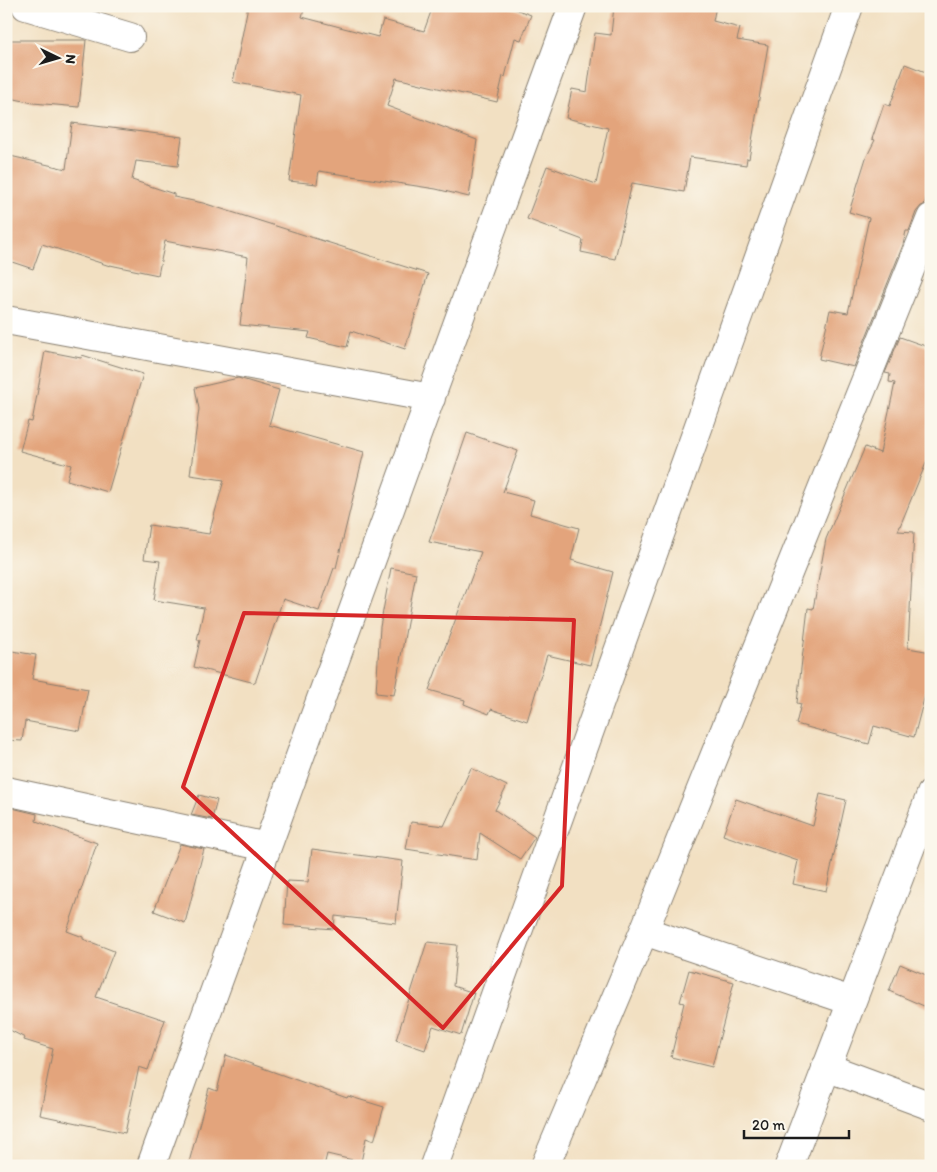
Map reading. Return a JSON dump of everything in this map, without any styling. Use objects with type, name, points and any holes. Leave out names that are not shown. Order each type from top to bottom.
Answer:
[{"type":"street","points":[[26,6],[130,37]]},
{"type":"street","points":[[151,1166],[573,6]]},
{"type":"street","points":[[434,1166],[849,6]]},
{"type":"street","points":[[545,1166],[644,931],[931,218]]},
{"type":"street","points":[[6,320],[431,398]]},
{"type":"street","points":[[6,791],[267,847]]},
{"type":"street","points":[[789,1166],[930,797]]},
{"type":"street","points":[[644,931],[852,1001]]},
{"type":"street","points":[[826,1067],[931,1106]]},
{"type":"highlighted area","points":[[244,613],[574,620],[562,886],[443,1028],[183,787]]},
{"type":"building","points":[[248,6],[305,6],[302,17],[378,37],[383,20],[424,31],[433,6],[507,6],[531,15],[521,40],[515,38],[497,102],[396,78],[387,106],[477,140],[469,197],[436,189],[319,171],[317,184],[289,181],[301,95],[233,82]]},
{"type":"building","points":[[614,6],[716,6],[713,21],[740,28],[737,40],[768,45],[749,159],[747,158],[746,165],[690,157],[684,192],[632,183],[615,259],[581,252],[583,240],[527,219],[547,166],[596,184],[608,128],[566,118],[572,89],[587,92],[595,33],[611,35]]},
{"type":"building","points":[[7,40],[86,40],[79,107],[33,103],[6,97]]},
{"type":"building","points":[[905,64],[931,74],[931,184],[924,205],[916,212],[909,231],[906,231],[903,245],[854,367],[819,359],[830,310],[848,313],[869,218],[849,212],[866,158],[875,140],[872,139],[884,104],[890,106]]},
{"type":"building","points":[[72,123],[182,137],[178,166],[136,161],[132,180],[174,194],[174,197],[203,203],[428,274],[405,349],[351,331],[347,347],[308,338],[310,332],[240,325],[248,257],[165,241],[158,275],[110,266],[42,244],[33,269],[6,260],[6,155],[66,169]]},
{"type":"building","points":[[900,337],[931,348],[931,451],[898,531],[914,532],[908,648],[931,652],[931,672],[914,737],[874,726],[869,744],[796,724],[801,704],[797,703],[808,608],[813,609],[826,539],[865,447],[880,453],[895,383],[889,382],[890,374],[885,373]]},
{"type":"building","points":[[45,351],[81,358],[82,355],[143,374],[108,492],[67,480],[71,465],[20,451],[28,421],[32,422]]},
{"type":"building","points":[[238,378],[279,390],[269,425],[364,452],[336,568],[334,568],[319,611],[283,599],[255,683],[194,667],[200,640],[197,640],[204,608],[154,600],[160,561],[144,559],[149,525],[209,534],[224,480],[190,475],[199,409],[195,388]]},
{"type":"building","points":[[467,433],[518,451],[503,492],[534,500],[530,514],[579,528],[571,560],[613,572],[590,665],[547,655],[527,721],[491,709],[489,714],[464,704],[465,700],[429,690],[481,552],[429,542]]},
{"type":"building","points":[[391,568],[416,573],[394,695],[376,693],[380,627]]},
{"type":"building","points":[[6,650],[36,655],[32,679],[88,689],[80,731],[25,721],[22,741],[6,740]]},
{"type":"building","points":[[471,768],[507,786],[495,810],[535,837],[520,859],[480,833],[477,860],[406,849],[411,822],[444,826]]},
{"type":"building","points":[[820,794],[846,800],[826,891],[793,884],[798,861],[723,835],[736,799],[813,826]]},
{"type":"building","points":[[199,795],[217,800],[212,819],[191,815]]},
{"type":"building","points":[[8,807],[37,814],[36,821],[97,843],[67,931],[114,951],[96,997],[165,1020],[148,1070],[139,1067],[125,1133],[40,1115],[53,1049],[24,1040],[25,1038],[6,1028],[6,819]]},
{"type":"building","points":[[180,844],[204,849],[185,923],[154,911]]},
{"type":"building","points":[[312,849],[403,861],[396,923],[335,916],[334,929],[284,925],[287,881],[308,882]]},
{"type":"building","points":[[427,942],[457,945],[453,986],[474,993],[461,1035],[433,1026],[425,1050],[396,1040]]},
{"type":"building","points":[[900,964],[931,977],[931,1009],[889,991]]},
{"type":"building","points":[[689,970],[734,982],[712,1067],[671,1057],[684,1003],[680,1002]]},
{"type":"building","points":[[226,1055],[347,1098],[348,1096],[384,1107],[374,1141],[366,1138],[361,1162],[327,1154],[324,1166],[188,1166],[209,1088],[217,1091]]}]
